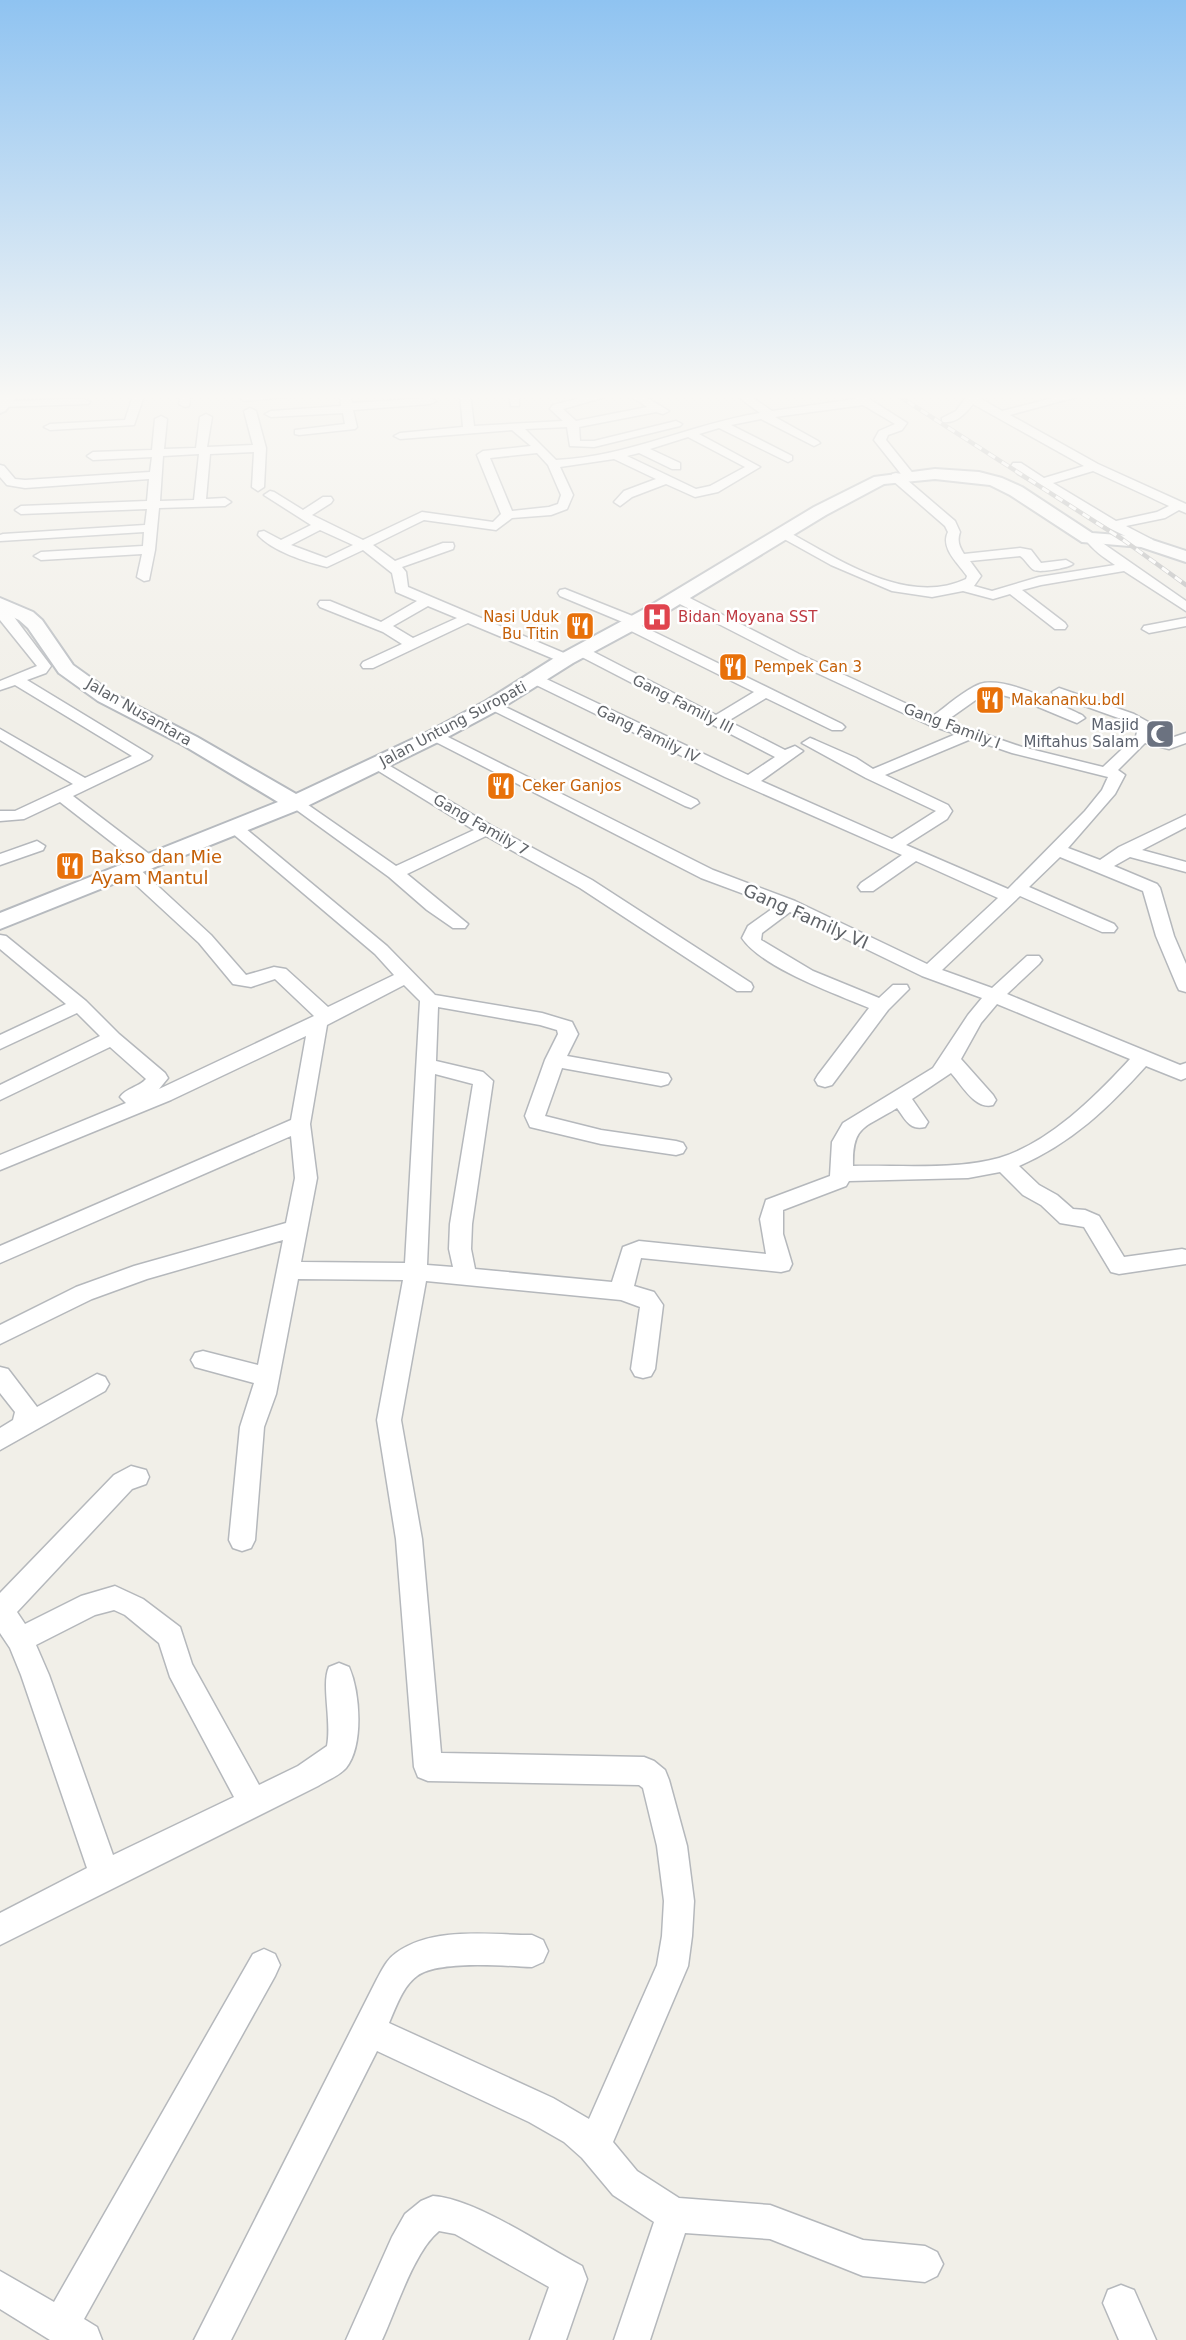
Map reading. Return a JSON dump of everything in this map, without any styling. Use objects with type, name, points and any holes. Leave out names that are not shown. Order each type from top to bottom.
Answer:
[{"type":"main road","name":"Jalan Untung Suropati","points":[[0,922],[138,864],[295,803],[435,736],[493,705],[574,655],[839,502]]},
{"type":"main road","name":"Jalan Untung Suropati","points":[[1035,502],[1091,539]]},
{"type":"main road","points":[[1091,539],[1128,539],[1148,543],[1186,557]]},
{"type":"main road","name":"Jalan Nusantara","points":[[0,604],[26,616],[35,624],[66,669],[105,697],[190,741],[295,803]]},
{"type":"street","points":[[21,510],[195,502]]},
{"type":"street","points":[[282,502],[320,525],[364,545],[393,566],[448,546]]},
{"type":"street","points":[[303,515],[323,502]]},
{"type":"street","points":[[503,502],[508,515]]},
{"type":"street","points":[[264,535],[325,563],[422,516],[494,526],[508,515],[551,511],[562,506],[564,502]]},
{"type":"street","points":[[783,535],[882,582],[916,592],[930,594],[971,582],[974,576],[953,547],[951,539],[954,532],[951,524],[924,502]]},
{"type":"street","points":[[1076,502],[1148,543]]},
{"type":"street","points":[[144,577],[154,504]]},
{"type":"street","points":[[1113,525],[1182,508]]},
{"type":"street","points":[[280,544],[320,525]]},
{"type":"street","points":[[3,538],[151,528]]},
{"type":"street","points":[[1091,539],[1110,555],[1186,607]]},
{"type":"street","points":[[41,556],[149,550]]},
{"type":"street","points":[[960,558],[1020,552],[1026,553],[1038,567],[1045,568],[1110,555]]},
{"type":"street","name":"Gang Family III","points":[[393,566],[399,572],[401,589],[468,618],[574,655],[717,721],[786,756]]},
{"type":"street","points":[[963,586],[987,595],[1013,590],[1021,585],[1039,581],[1127,567]]},
{"type":"street","points":[[1013,590],[1060,626]]},
{"type":"street","points":[[564,593],[632,623],[837,727],[786,756],[756,784]]},
{"type":"street","name":"Gang Family I","points":[[677,597],[794,657],[934,722],[1017,750],[1108,771]]},
{"type":"street","points":[[384,628],[385,623],[427,601]]},
{"type":"street","points":[[325,604],[384,628],[413,644]]},
{"type":"street","points":[[0,614],[19,631],[44,666],[41,670],[0,686]]},
{"type":"street","points":[[368,666],[468,618]]},
{"type":"street","points":[[1149,629],[1186,622]]},
{"type":"street","points":[[0,639],[19,631]]},
{"type":"street","name":"Gang Family IV","points":[[535,679],[731,774],[892,846],[1108,928]]},
{"type":"street","points":[[0,816],[18,816],[144,756],[16,680]]},
{"type":"street","points":[[934,722],[982,688],[990,686],[1032,699],[1077,718]]},
{"type":"street","points":[[717,721],[765,692]]},
{"type":"street","points":[[929,972],[1057,850],[1108,793],[1118,777],[1108,771],[1143,738],[1146,731],[1145,726],[1140,722],[1059,692]]},
{"type":"street","points":[[493,705],[691,803]]},
{"type":"street","points":[[0,734],[86,785]]},
{"type":"street","points":[[872,774],[968,735]]},
{"type":"street","name":"Gang Family VI","points":[[435,736],[707,874],[789,905],[929,972],[1184,1073]]},
{"type":"street","points":[[1143,738],[1169,744],[1186,738]]},
{"type":"street","points":[[810,743],[916,793],[942,808],[944,811],[941,816],[892,846]]},
{"type":"street","name":"Gang Family 7","points":[[378,764],[486,830],[586,884],[744,987]]},
{"type":"street","points":[[63,796],[138,864],[240,980],[254,982],[274,972],[279,973],[322,1019]]},
{"type":"street","points":[[295,803],[395,873],[433,906],[459,924]]},
{"type":"street","points":[[1101,866],[1186,820]]},
{"type":"street","points":[[232,827],[381,950],[429,1000],[565,1026],[568,1034],[555,1060],[535,1116],[537,1122],[601,1137],[676,1148]]},
{"type":"street","points":[[395,873],[486,830]]},
{"type":"street","points":[[4,856],[37,846]]},
{"type":"street","points":[[1057,850],[1151,888],[1165,936],[1186,986]]},
{"type":"street","points":[[1125,851],[1186,867]]},
{"type":"street","points":[[867,887],[914,855]]},
{"type":"street","points":[[789,905],[754,930],[751,938],[755,944],[806,975],[881,1006]]},
{"type":"street","points":[[0,940],[79,1005],[112,1038],[158,1078],[155,1083],[141,1092],[0,1153]]},
{"type":"street","points":[[621,1291],[631,1253],[639,1249],[740,1262],[781,1264],[774,1245],[769,1214],[774,1205],[834,1184],[842,1174],[840,1154],[844,1135],[850,1128],[940,1073],[952,1061],[968,1029],[994,996],[1033,960]]},
{"type":"street","points":[[0,1163],[164,1095],[405,977]]},
{"type":"street","points":[[825,1080],[881,1006],[900,989]]},
{"type":"street","points":[[429,1000],[416,1272],[390,1420],[409,1539],[428,1767],[644,1771],[655,1780],[672,1846],[679,1901],[672,1966],[594,2146]]},
{"type":"street","points":[[0,1043],[79,1005]]},
{"type":"street","points":[[242,1540],[252,1427],[264,1394],[306,1178],[300,1124],[322,1019]]},
{"type":"street","points":[[0,1093],[112,1038]]},
{"type":"street","points":[[842,1174],[968,1171],[1004,1164],[1041,1148],[1086,1114],[1108,1095],[1144,1056]]},
{"type":"street","points":[[555,1060],[662,1079]]},
{"type":"street","points":[[952,1061],[986,1100]]},
{"type":"street","points":[[426,1065],[476,1077],[483,1081],[461,1224],[460,1249],[466,1278]]},
{"type":"street","points":[[899,1096],[918,1122]]},
{"type":"street","points":[[0,1256],[72,1222],[300,1124]]},
{"type":"street","points":[[1004,1164],[1031,1190],[1049,1200],[1068,1217],[1085,1218],[1092,1221],[1113,1260],[1119,1266],[1182,1257]]},
{"type":"street","points":[[0,1335],[84,1293],[142,1272],[295,1229]]},
{"type":"street","points":[[287,1270],[416,1272],[621,1291],[646,1298],[652,1305],[643,1369]]},
{"type":"street","points":[[203,1360],[266,1377]]},
{"type":"street","points":[[0,1376],[27,1410],[25,1423]]},
{"type":"street","points":[[0,1440],[25,1423],[97,1384]]},
{"type":"street","points":[[105,1875],[35,1675],[20,1640],[1,1610],[123,1482],[131,1477],[137,1477]]},
{"type":"street","points":[[20,1640],[90,1604],[115,1598],[135,1607],[170,1636],[180,1668],[253,1802]]},
{"type":"street","points":[[0,1930],[105,1875],[308,1776],[338,1756],[344,1711],[339,1676]]},
{"type":"street","points":[[212,2340],[370,2031],[395,1976],[404,1966],[421,1956],[484,1951],[532,1952]]},
{"type":"street","points":[[0,2289],[73,2332],[264,1965]]},
{"type":"street","points":[[370,2031],[541,2110],[576,2130],[594,2146],[625,2183],[674,2215],[770,2222],[863,2258],[925,2264]]},
{"type":"street","points":[[364,2340],[404,2249],[417,2226],[433,2213],[448,2214],[466,2221],[569,2279],[548,2340]]},
{"type":"street","points":[[632,2340],[674,2215]]},
{"type":"street","points":[[1121,2303],[1138,2340]]},
{"type":"railway","points":[[1065,502],[1122,539],[1186,585]]},
{"type":"place","name":"Bidan Moyana SST","points":[[657,617]]},
{"type":"place","name":"Nasi Uduk Bu Titin","points":[[580,626]]},
{"type":"place","name":"Pempek Can 3","points":[[733,667]]},
{"type":"place","name":"Makananku.bdl","points":[[990,700]]},
{"type":"place","name":"Masjid Miftahus Salam","points":[[1160,734]]},
{"type":"place","name":"Ceker Ganjos","points":[[501,786]]},
{"type":"place","name":"Bakso dan Mie Ayam Mantul","points":[[70,866]]}]
